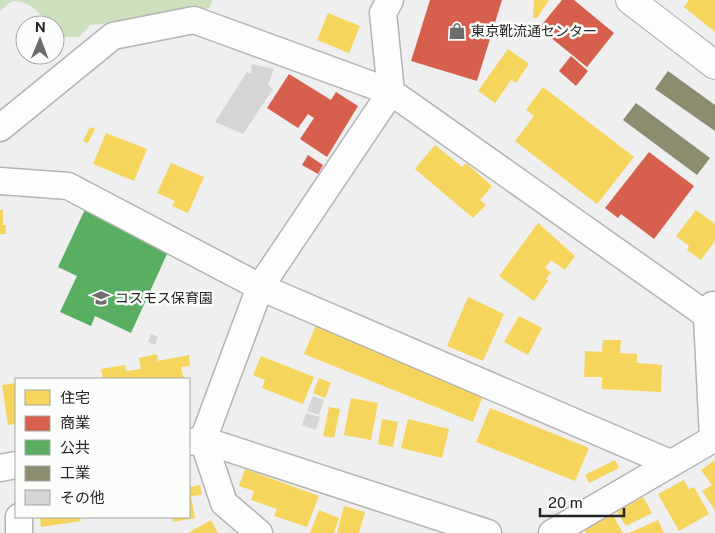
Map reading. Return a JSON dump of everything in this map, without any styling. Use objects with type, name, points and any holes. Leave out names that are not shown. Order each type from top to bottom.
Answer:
[{"type":"street","points":[[259,533],[224,503],[196,441],[260,287],[392,92],[383,14],[390,0]]},
{"type":"street","points":[[630,0],[715,65]]},
{"type":"street","points":[[0,128],[113,36],[194,20],[392,92],[712,312],[713,439],[552,533]]},
{"type":"street","points":[[0,181],[68,186],[260,287],[670,463]]},
{"type":"street","points":[[196,441],[488,533]]},
{"type":"street","points":[[0,468],[15,465]]},
{"type":"street","points":[[19,518],[19,533]]},
{"type":"green space","points":[[0,0],[213,0],[209,8],[140,16],[126,22],[90,25],[79,37],[65,37],[65,15],[41,15],[30,6],[19,1],[13,1],[0,11]]},
{"type":"building: 住宅","points":[[534,0],[549,0],[537,18],[533,18]]},
{"type":"building: 住宅","points":[[689,0],[715,0],[715,32],[684,7]]},
{"type":"building: 住宅","points":[[328,13],[360,26],[349,53],[317,40]]},
{"type":"building: 住宅","points":[[508,49],[529,64],[516,83],[511,80],[495,103],[478,91]]},
{"type":"building: 住宅","points":[[543,87],[634,157],[597,204],[515,141],[534,116],[526,110]]},
{"type":"building: 住宅","points":[[90,127],[95,129],[88,143],[83,141]]},
{"type":"building: 住宅","points":[[106,133],[147,149],[134,181],[93,164]]},
{"type":"building: 住宅","points":[[435,145],[462,167],[466,163],[492,186],[480,200],[486,205],[473,218],[415,169]]},
{"type":"building: 住宅","points":[[171,163],[204,177],[188,213],[172,206],[175,201],[157,193]]},
{"type":"building: 住宅","points":[[0,210],[3,210],[3,225],[6,225],[6,234],[0,234]]},
{"type":"building: 住宅","points":[[696,210],[715,224],[715,241],[701,260],[687,250],[689,246],[676,236]]},
{"type":"building: 住宅","points":[[538,223],[575,256],[565,270],[551,260],[545,268],[551,272],[546,279],[548,281],[534,301],[499,276]]},
{"type":"building: 住宅","points":[[468,297],[504,314],[483,361],[447,346]]},
{"type":"building: 住宅","points":[[519,316],[542,328],[528,355],[504,342]]},
{"type":"building: 住宅","points":[[316,325],[484,393],[473,422],[304,354]]},
{"type":"building: 住宅","points":[[603,340],[621,340],[620,353],[637,354],[637,363],[662,365],[661,392],[602,389],[602,377],[584,377],[585,351],[602,352]]},
{"type":"building: 住宅","points":[[157,354],[158,361],[189,355],[190,366],[181,367],[184,378],[103,378],[101,369],[125,365],[126,371],[141,369],[139,358]]},
{"type":"building: 住宅","points":[[261,356],[314,377],[303,404],[262,388],[265,380],[253,375]]},
{"type":"building: 住宅","points":[[319,378],[331,383],[325,398],[313,393]]},
{"type":"building: 住宅","points":[[15,383],[15,424],[8,425],[2,385]]},
{"type":"building: 住宅","points":[[351,398],[378,403],[371,440],[344,435]]},
{"type":"building: 住宅","points":[[329,407],[340,409],[334,438],[323,436]]},
{"type":"building: 住宅","points":[[490,408],[589,448],[575,481],[476,442]]},
{"type":"building: 住宅","points":[[382,419],[398,422],[393,447],[378,444]]},
{"type":"building: 住宅","points":[[408,419],[449,429],[442,458],[401,448]]},
{"type":"building: 住宅","points":[[615,460],[619,468],[589,483],[585,475]]},
{"type":"building: 住宅","points":[[715,460],[715,510],[702,491],[712,485],[701,470]]},
{"type":"building: 住宅","points":[[245,469],[319,496],[307,527],[274,516],[277,509],[251,500],[254,491],[239,486]]},
{"type":"building: 住宅","points":[[684,480],[689,489],[694,487],[709,514],[679,531],[658,494]]},
{"type":"building: 住宅","points":[[200,485],[202,495],[191,496],[195,518],[173,522],[172,518],[190,518],[190,487]]},
{"type":"building: 住宅","points":[[643,497],[652,513],[626,526],[617,512]]},
{"type":"building: 住宅","points":[[344,506],[365,512],[359,533],[337,533]]},
{"type":"building: 住宅","points":[[319,510],[339,518],[334,533],[310,533]]},
{"type":"building: 住宅","points":[[613,515],[623,533],[586,533],[584,529]]},
{"type":"building: 住宅","points":[[40,518],[80,518],[81,521],[41,527]]},
{"type":"building: 住宅","points":[[211,520],[218,533],[188,533]]},
{"type":"building: 住宅","points":[[658,520],[664,533],[629,533]]},
{"type":"building: 商業","name":"東京靴流通センター","points":[[430,0],[502,0],[477,81],[411,61]]},
{"type":"building: 商業","points":[[562,0],[574,0],[614,33],[587,67],[539,28]]},
{"type":"building: 商業","points":[[571,56],[588,71],[576,86],[559,71]]},
{"type":"building: 商業","points":[[289,74],[331,100],[336,92],[358,106],[327,157],[300,139],[314,118],[308,114],[298,128],[267,108]]},
{"type":"building: 商業","points":[[649,152],[694,186],[654,239],[621,214],[618,218],[605,208]]},
{"type":"building: 商業","points":[[308,155],[323,165],[318,174],[302,165]]},
{"type":"building: 公共","points":[[88,203],[172,243],[131,333],[95,316],[91,326],[60,312],[77,276],[58,267]]},
{"type":"building: 工業","points":[[668,71],[715,105],[715,131],[655,89]]},
{"type":"building: 工業","points":[[636,103],[710,158],[697,175],[623,120]]},
{"type":"building: その他","points":[[252,64],[274,69],[268,85],[273,89],[243,134],[215,122],[247,72],[251,74]]},
{"type":"building: その他","points":[[151,334],[158,337],[155,345],[148,342]]},
{"type":"building: その他","points":[[313,396],[324,400],[319,415],[307,411]]},
{"type":"building: その他","points":[[306,413],[320,417],[316,430],[302,425]]},
{"type":"place","name":"東京靴流通センター","points":[[457,31]]},
{"type":"place","name":"コスモス保育園","points":[[101,298]]}]
